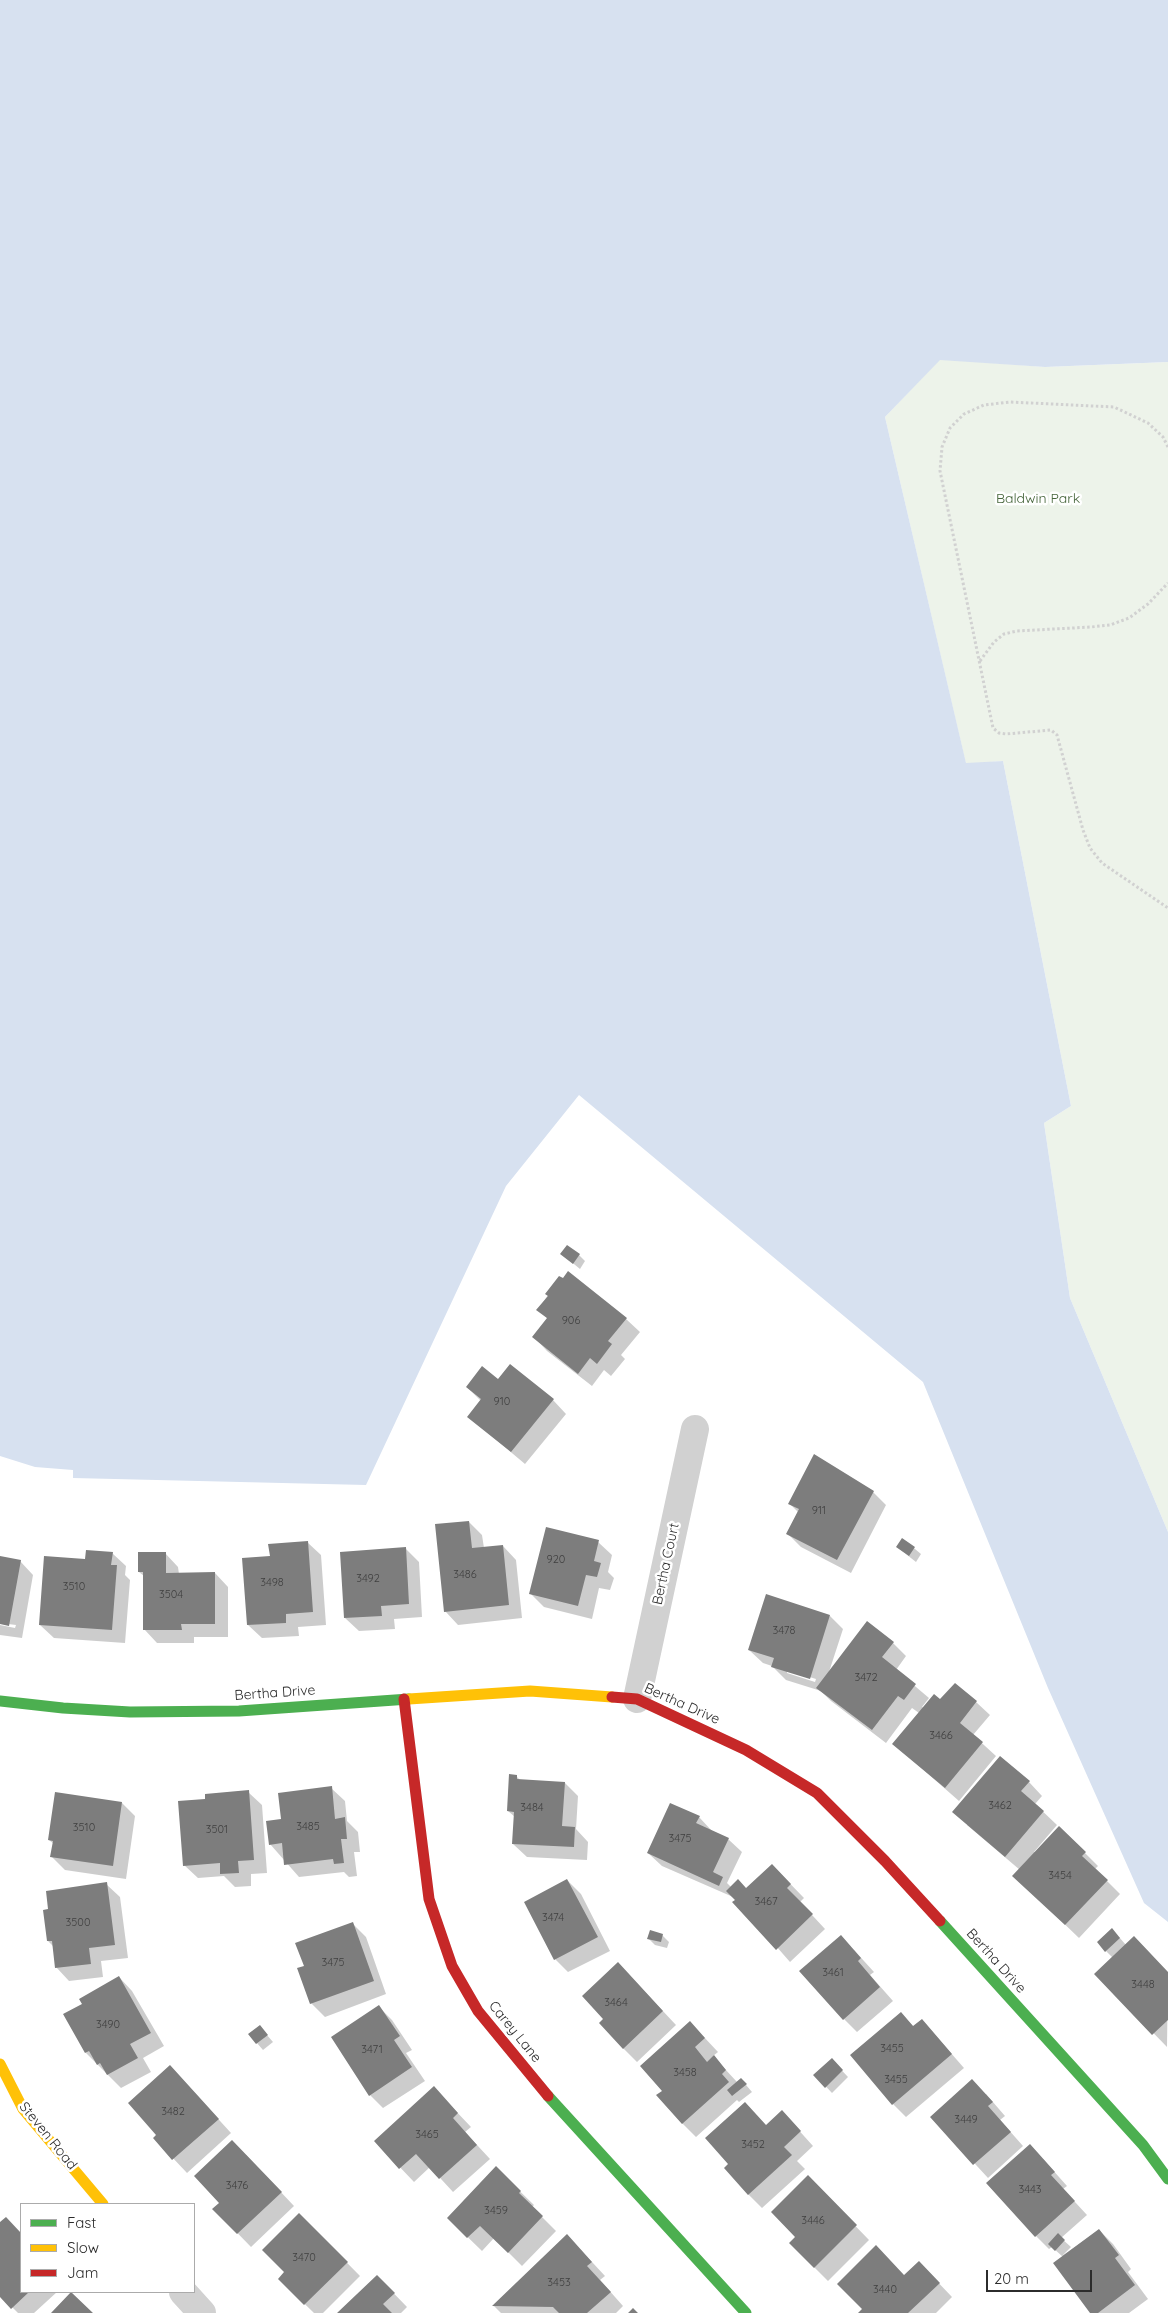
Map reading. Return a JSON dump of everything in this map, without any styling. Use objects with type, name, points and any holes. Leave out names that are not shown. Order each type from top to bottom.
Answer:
[{"type":"street","name":"Bertha Court","points":[[637,1699],[695,1429]]},
{"type":"street","name":"Bertha Drive","points":[[0,1700],[63,1708],[130,1712],[240,1711],[530,1690],[637,1699],[746,1750],[817,1793],[885,1861],[1136,2137],[1168,2179]]},
{"type":"street","name":"Carey Lane","points":[[404,1699],[429,1899],[452,1966],[478,2011],[534,2080],[746,2313]]},
{"type":"street","name":"Steven Road","points":[[0,2064],[23,2109],[103,2203]]},
{"type":"street","points":[[183,2293],[202,2313]]},
{"type":"path","points":[[1168,447],[1163,437],[1148,423],[1114,407],[1010,402],[984,405],[964,414],[950,428],[942,447],[940,471],[993,728],[999,733],[1006,734],[1051,730],[1057,735],[1083,830],[1090,848],[1102,863],[1168,908]]},
{"type":"path","points":[[979,662],[994,642],[1004,634],[1017,631],[1091,628],[1110,625],[1129,618],[1148,604],[1168,582]]},
{"type":"green space","name":"Baldwin Park","points":[[940,359],[1045,367],[1168,362],[1168,1532],[1070,1298],[1044,1123],[1071,1106],[1003,761],[966,764],[885,417]]},
{"type":"water","points":[[0,0],[1168,0],[1168,362],[1045,367],[940,360],[885,417],[966,763],[1003,761],[1071,1106],[1044,1123],[1070,1298],[1168,1532],[1168,1922],[1144,1903],[1048,1688],[923,1382],[579,1095],[506,1186],[366,1485],[73,1478],[73,1470],[35,1467],[0,1456]]},
{"type":"building","points":[[567,1245],[580,1254],[573,1264],[560,1254]]},
{"type":"building","points":[[568,1271],[627,1318],[608,1341],[612,1344],[597,1364],[590,1358],[578,1374],[532,1337],[547,1318],[536,1310],[548,1296],[545,1294],[559,1276],[563,1278]]},
{"type":"building","points":[[510,1364],[554,1399],[511,1452],[467,1417],[481,1399],[466,1387],[482,1366],[498,1379]]},
{"type":"building","points":[[814,1454],[874,1491],[837,1560],[786,1534],[799,1509],[788,1504]]},
{"type":"building","points":[[469,1521],[472,1548],[503,1545],[509,1605],[444,1612],[435,1524]]},
{"type":"building","points":[[546,1527],[599,1540],[594,1561],[601,1563],[597,1577],[586,1575],[578,1606],[529,1594]]},
{"type":"building","points":[[902,1538],[915,1547],[909,1556],[896,1547]]},
{"type":"building","points":[[308,1541],[313,1612],[286,1614],[286,1623],[247,1625],[242,1558],[270,1556],[268,1544]]},
{"type":"building","points":[[406,1547],[409,1604],[381,1606],[382,1616],[344,1618],[340,1552]]},
{"type":"building","points":[[86,1550],[113,1552],[111,1565],[117,1565],[112,1630],[39,1625],[44,1556],[85,1559]]},
{"type":"building","points":[[138,1552],[166,1552],[166,1573],[215,1572],[215,1624],[181,1624],[182,1630],[143,1630],[143,1572],[138,1572]]},
{"type":"building","points":[[0,1556],[21,1560],[9,1626],[0,1624]]},
{"type":"building","points":[[766,1594],[830,1615],[810,1679],[771,1667],[774,1658],[748,1650]]},
{"type":"building","points":[[867,1621],[894,1642],[882,1657],[916,1684],[904,1700],[898,1696],[872,1730],[816,1688]]},
{"type":"building","points":[[955,1683],[977,1701],[960,1723],[983,1742],[945,1788],[892,1744],[934,1694],[940,1699]]},
{"type":"building","points":[[1000,1756],[1030,1781],[1021,1791],[1044,1811],[1005,1857],[952,1812]]},
{"type":"building","points":[[509,1774],[517,1775],[517,1779],[565,1782],[562,1826],[575,1827],[574,1847],[512,1844],[514,1812],[507,1811]]},
{"type":"building","points":[[332,1786],[335,1819],[345,1817],[347,1839],[341,1839],[344,1863],[334,1864],[333,1859],[284,1865],[282,1843],[269,1845],[266,1821],[281,1819],[278,1793]]},
{"type":"building","points":[[249,1790],[254,1860],[238,1861],[239,1873],[220,1874],[220,1863],[183,1866],[178,1801],[205,1799],[205,1794]]},
{"type":"building","points":[[55,1792],[122,1802],[113,1866],[50,1857],[53,1841],[48,1840]]},
{"type":"building","points":[[670,1803],[700,1816],[696,1823],[729,1838],[713,1872],[723,1877],[719,1886],[647,1853]]},
{"type":"building","points":[[1059,1826],[1086,1852],[1082,1856],[1108,1880],[1065,1925],[1012,1876]]},
{"type":"building","points":[[772,1864],[791,1884],[787,1888],[813,1914],[776,1950],[732,1902],[735,1900],[726,1891],[738,1879],[746,1888]]},
{"type":"building","points":[[567,1879],[598,1937],[554,1960],[524,1902]]},
{"type":"building","points":[[107,1882],[115,1945],[89,1948],[91,1964],[55,1968],[52,1941],[47,1941],[43,1910],[48,1909],[46,1891]]},
{"type":"building","points":[[353,1922],[374,1981],[310,2004],[297,1968],[304,1966],[295,1943]]},
{"type":"building","points":[[1112,1928],[1120,1938],[1105,1952],[1097,1942]]},
{"type":"building","points":[[650,1930],[663,1934],[661,1942],[647,1939]]},
{"type":"building","points":[[841,1935],[861,1958],[858,1961],[880,1987],[843,2020],[799,1971]]},
{"type":"building","points":[[1134,1936],[1168,1972],[1168,2020],[1152,2035],[1094,1974]]},
{"type":"building","points":[[618,1962],[663,2011],[623,2049],[599,2023],[603,2019],[582,1996]]},
{"type":"building","points":[[119,1976],[151,2033],[130,2044],[138,2058],[107,2075],[100,2063],[97,2065],[89,2051],[85,2053],[63,2014],[82,2004],[79,1999]]},
{"type":"building","points":[[379,2005],[400,2036],[394,2040],[412,2067],[369,2096],[331,2037]]},
{"type":"building","points":[[901,2012],[913,2026],[922,2019],[952,2054],[892,2105],[850,2055]]},
{"type":"building","points":[[690,2021],[705,2038],[695,2047],[707,2062],[714,2055],[726,2070],[722,2074],[729,2082],[682,2124],[656,2095],[662,2091],[640,2066]]},
{"type":"building","points":[[260,2025],[268,2035],[256,2044],[248,2034]]},
{"type":"building","points":[[832,2058],[843,2070],[825,2088],[813,2075]]},
{"type":"building","points":[[170,2065],[219,2119],[172,2160],[153,2138],[156,2135],[128,2103]]},
{"type":"building","points":[[741,2078],[747,2084],[732,2096],[727,2090]]},
{"type":"building","points":[[972,2079],[993,2102],[988,2106],[1011,2132],[973,2165],[930,2117]]},
{"type":"building","points":[[434,2086],[458,2113],[453,2118],[477,2145],[439,2179],[416,2154],[399,2169],[374,2141]]},
{"type":"building","points":[[745,2102],[766,2125],[782,2110],[801,2131],[784,2147],[792,2155],[748,2195],[724,2168],[728,2164],[705,2138]]},
{"type":"building","points":[[232,2140],[282,2192],[237,2234],[212,2209],[219,2203],[194,2176]]},
{"type":"building","points":[[1030,2144],[1055,2172],[1051,2175],[1075,2201],[1035,2237],[986,2183]]},
{"type":"building","points":[[496,2166],[521,2191],[519,2193],[543,2216],[508,2253],[480,2226],[467,2238],[447,2218]]},
{"type":"building","points":[[808,2175],[857,2225],[814,2268],[789,2243],[795,2237],[771,2212]]},
{"type":"building","points":[[299,2213],[348,2262],[304,2305],[278,2279],[284,2272],[262,2250]]},
{"type":"building","points":[[6,2217],[20,2232],[20,2293],[28,2293],[11,2309],[0,2297],[0,2222]]},
{"type":"building","points":[[1099,2229],[1119,2255],[1115,2258],[1135,2285],[1098,2313],[1090,2313],[1053,2263]]},
{"type":"building","points":[[1058,2233],[1065,2240],[1055,2251],[1048,2244]]},
{"type":"building","points":[[567,2234],[592,2262],[587,2266],[611,2292],[587,2313],[559,2313],[553,2307],[492,2306]]},
{"type":"building","points":[[876,2245],[904,2275],[919,2261],[940,2283],[908,2313],[858,2313],[862,2309],[837,2284]]},
{"type":"building","points":[[377,2275],[395,2293],[383,2304],[392,2313],[337,2313]]},
{"type":"building","points":[[72,2293],[93,2313],[51,2313]]},
{"type":"building","points":[[633,2308],[638,2313],[628,2313]]},
{"type":"traffic: fast","points":[[0,1701],[63,1708],[130,1712],[239,1711],[409,1699]]},
{"type":"traffic: fast","points":[[940,1921],[1143,2145],[1168,2179]]},
{"type":"traffic: fast","points":[[548,2096],[746,2313]]},
{"type":"traffic: slow","points":[[409,1699],[530,1691],[612,1697]]},
{"type":"traffic: slow","points":[[0,2064],[23,2109],[102,2203]]},
{"type":"traffic: jam","points":[[612,1697],[637,1699],[746,1750],[817,1793],[885,1861],[940,1921]]},
{"type":"traffic: jam","points":[[404,1699],[429,1899],[452,1966],[478,2011],[548,2096]]}]
